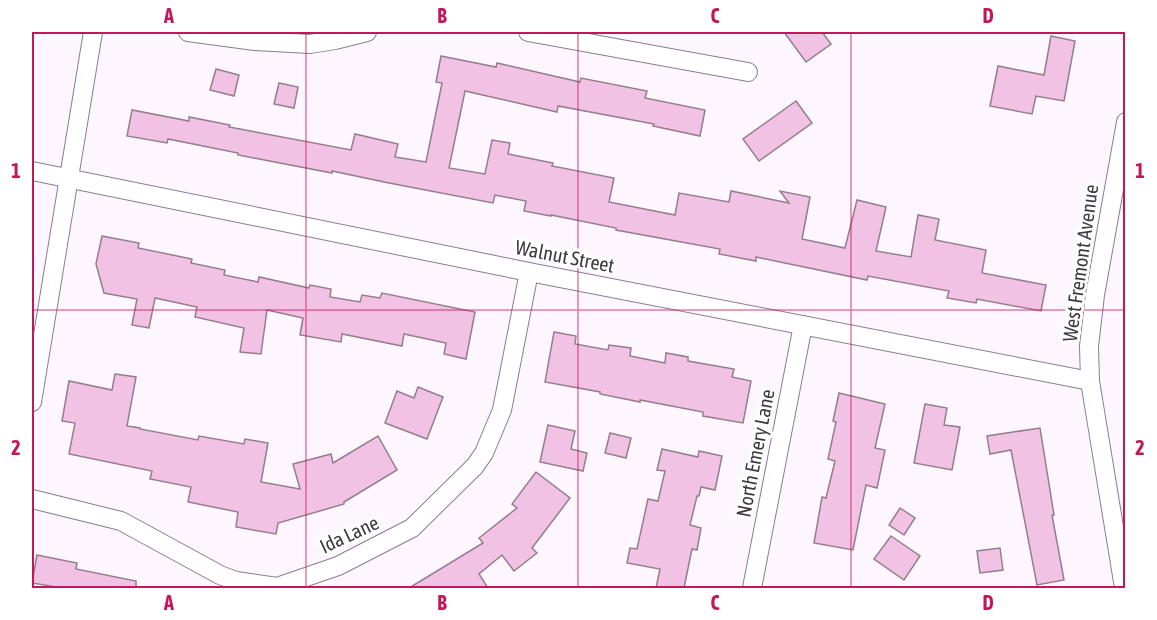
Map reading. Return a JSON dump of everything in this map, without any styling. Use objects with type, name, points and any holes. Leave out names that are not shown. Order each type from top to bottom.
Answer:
[{"type":"street","points":[[32,402],[93,32]]},
{"type":"street","points":[[188,32],[255,41],[310,44],[367,32]]},
{"type":"street","points":[[528,32],[748,72]]},
{"type":"street","name":"West Fremont Avenue","points":[[1124,588],[1122,557],[1090,381],[1089,346],[1095,295],[1125,122]]},
{"type":"street","name":"Walnut Street","points":[[32,171],[529,272],[1090,381]]},
{"type":"street","name":"Ida Lane","points":[[32,499],[121,521],[220,575],[236,581],[277,586],[338,566],[412,528],[475,466],[484,453],[502,410],[529,272]]},
{"type":"street","name":"North Emery Lane","points":[[752,588],[803,325]]},
{"type":"building","points":[[784,32],[822,32],[831,44],[806,62]]},
{"type":"building","points":[[1051,36],[1075,41],[1064,101],[1036,96],[1032,114],[990,106],[998,66],[1044,75]]},
{"type":"building","points":[[441,56],[496,67],[497,63],[580,82],[581,78],[647,91],[645,98],[705,110],[700,136],[653,126],[654,124],[558,106],[557,112],[465,91],[449,168],[485,174],[492,140],[510,143],[508,154],[553,163],[552,166],[614,178],[609,202],[675,215],[679,193],[729,202],[731,191],[789,203],[780,191],[810,197],[802,239],[845,248],[857,200],[886,207],[876,251],[911,257],[918,215],[939,219],[935,240],[986,250],[982,273],[1046,285],[1041,311],[977,299],[976,303],[947,298],[949,291],[868,276],[867,280],[756,257],[756,261],[719,254],[720,249],[524,211],[526,201],[495,195],[493,203],[238,155],[238,153],[168,139],[167,143],[127,136],[132,110],[189,121],[189,117],[230,125],[229,127],[351,150],[355,134],[398,144],[395,157],[426,162],[442,83],[436,82]]},
{"type":"building","points":[[216,69],[239,75],[234,96],[210,90]]},
{"type":"building","points":[[279,83],[298,87],[294,108],[274,104]]},
{"type":"building","points":[[796,101],[812,123],[759,161],[743,139]]},
{"type":"building","points":[[102,236],[139,243],[138,248],[192,259],[191,263],[225,270],[224,275],[258,282],[259,277],[309,288],[310,285],[331,289],[330,297],[360,302],[362,295],[380,298],[382,293],[475,312],[466,359],[444,354],[446,343],[404,334],[402,346],[342,334],[341,342],[300,335],[303,318],[267,310],[261,354],[240,352],[244,328],[195,317],[197,307],[155,298],[149,328],[132,325],[137,299],[104,293],[96,264]]},
{"type":"building","points":[[554,332],[576,336],[575,344],[608,350],[609,345],[631,348],[630,356],[665,363],[666,353],[688,357],[688,361],[734,369],[732,377],[751,381],[743,423],[703,416],[703,412],[640,400],[640,402],[545,382]]},
{"type":"building","points":[[115,374],[136,377],[127,426],[198,440],[199,436],[244,444],[245,439],[268,443],[261,482],[300,489],[293,464],[331,454],[333,463],[378,436],[397,470],[344,504],[278,523],[276,534],[236,527],[238,512],[188,502],[191,487],[150,479],[152,471],[69,454],[75,423],[62,421],[69,381],[112,390]]},
{"type":"building","points":[[418,387],[443,397],[427,439],[385,423],[397,391],[414,398]]},
{"type":"building","points":[[839,393],[885,404],[875,448],[885,450],[877,488],[866,485],[853,550],[814,543],[822,497],[826,498],[835,461],[828,459],[836,422],[833,421]]},
{"type":"building","points":[[925,404],[947,408],[944,425],[960,427],[952,470],[914,463]]},
{"type":"building","points":[[548,425],[575,431],[571,449],[587,453],[583,471],[540,462]]},
{"type":"building","points":[[1040,428],[1064,580],[1037,585],[1011,450],[990,454],[987,436]]},
{"type":"building","points":[[610,433],[631,438],[626,458],[605,453]]},
{"type":"building","points":[[662,449],[698,457],[699,451],[722,456],[715,490],[701,487],[699,496],[697,496],[690,525],[701,528],[697,550],[692,549],[684,588],[656,588],[660,569],[627,563],[630,548],[637,549],[648,499],[658,501],[665,471],[657,470]]},
{"type":"building","points":[[536,472],[570,498],[532,548],[537,553],[514,571],[502,555],[479,574],[488,588],[409,588],[483,543],[479,538],[517,508],[512,504]]},
{"type":"building","points":[[900,508],[915,518],[904,535],[889,525]]},
{"type":"building","points":[[891,536],[920,556],[904,580],[874,559]]},
{"type":"building","points":[[1000,548],[1003,570],[980,573],[977,551]]},
{"type":"building","points":[[37,555],[77,563],[76,569],[136,581],[136,588],[62,588],[32,583]]}]
